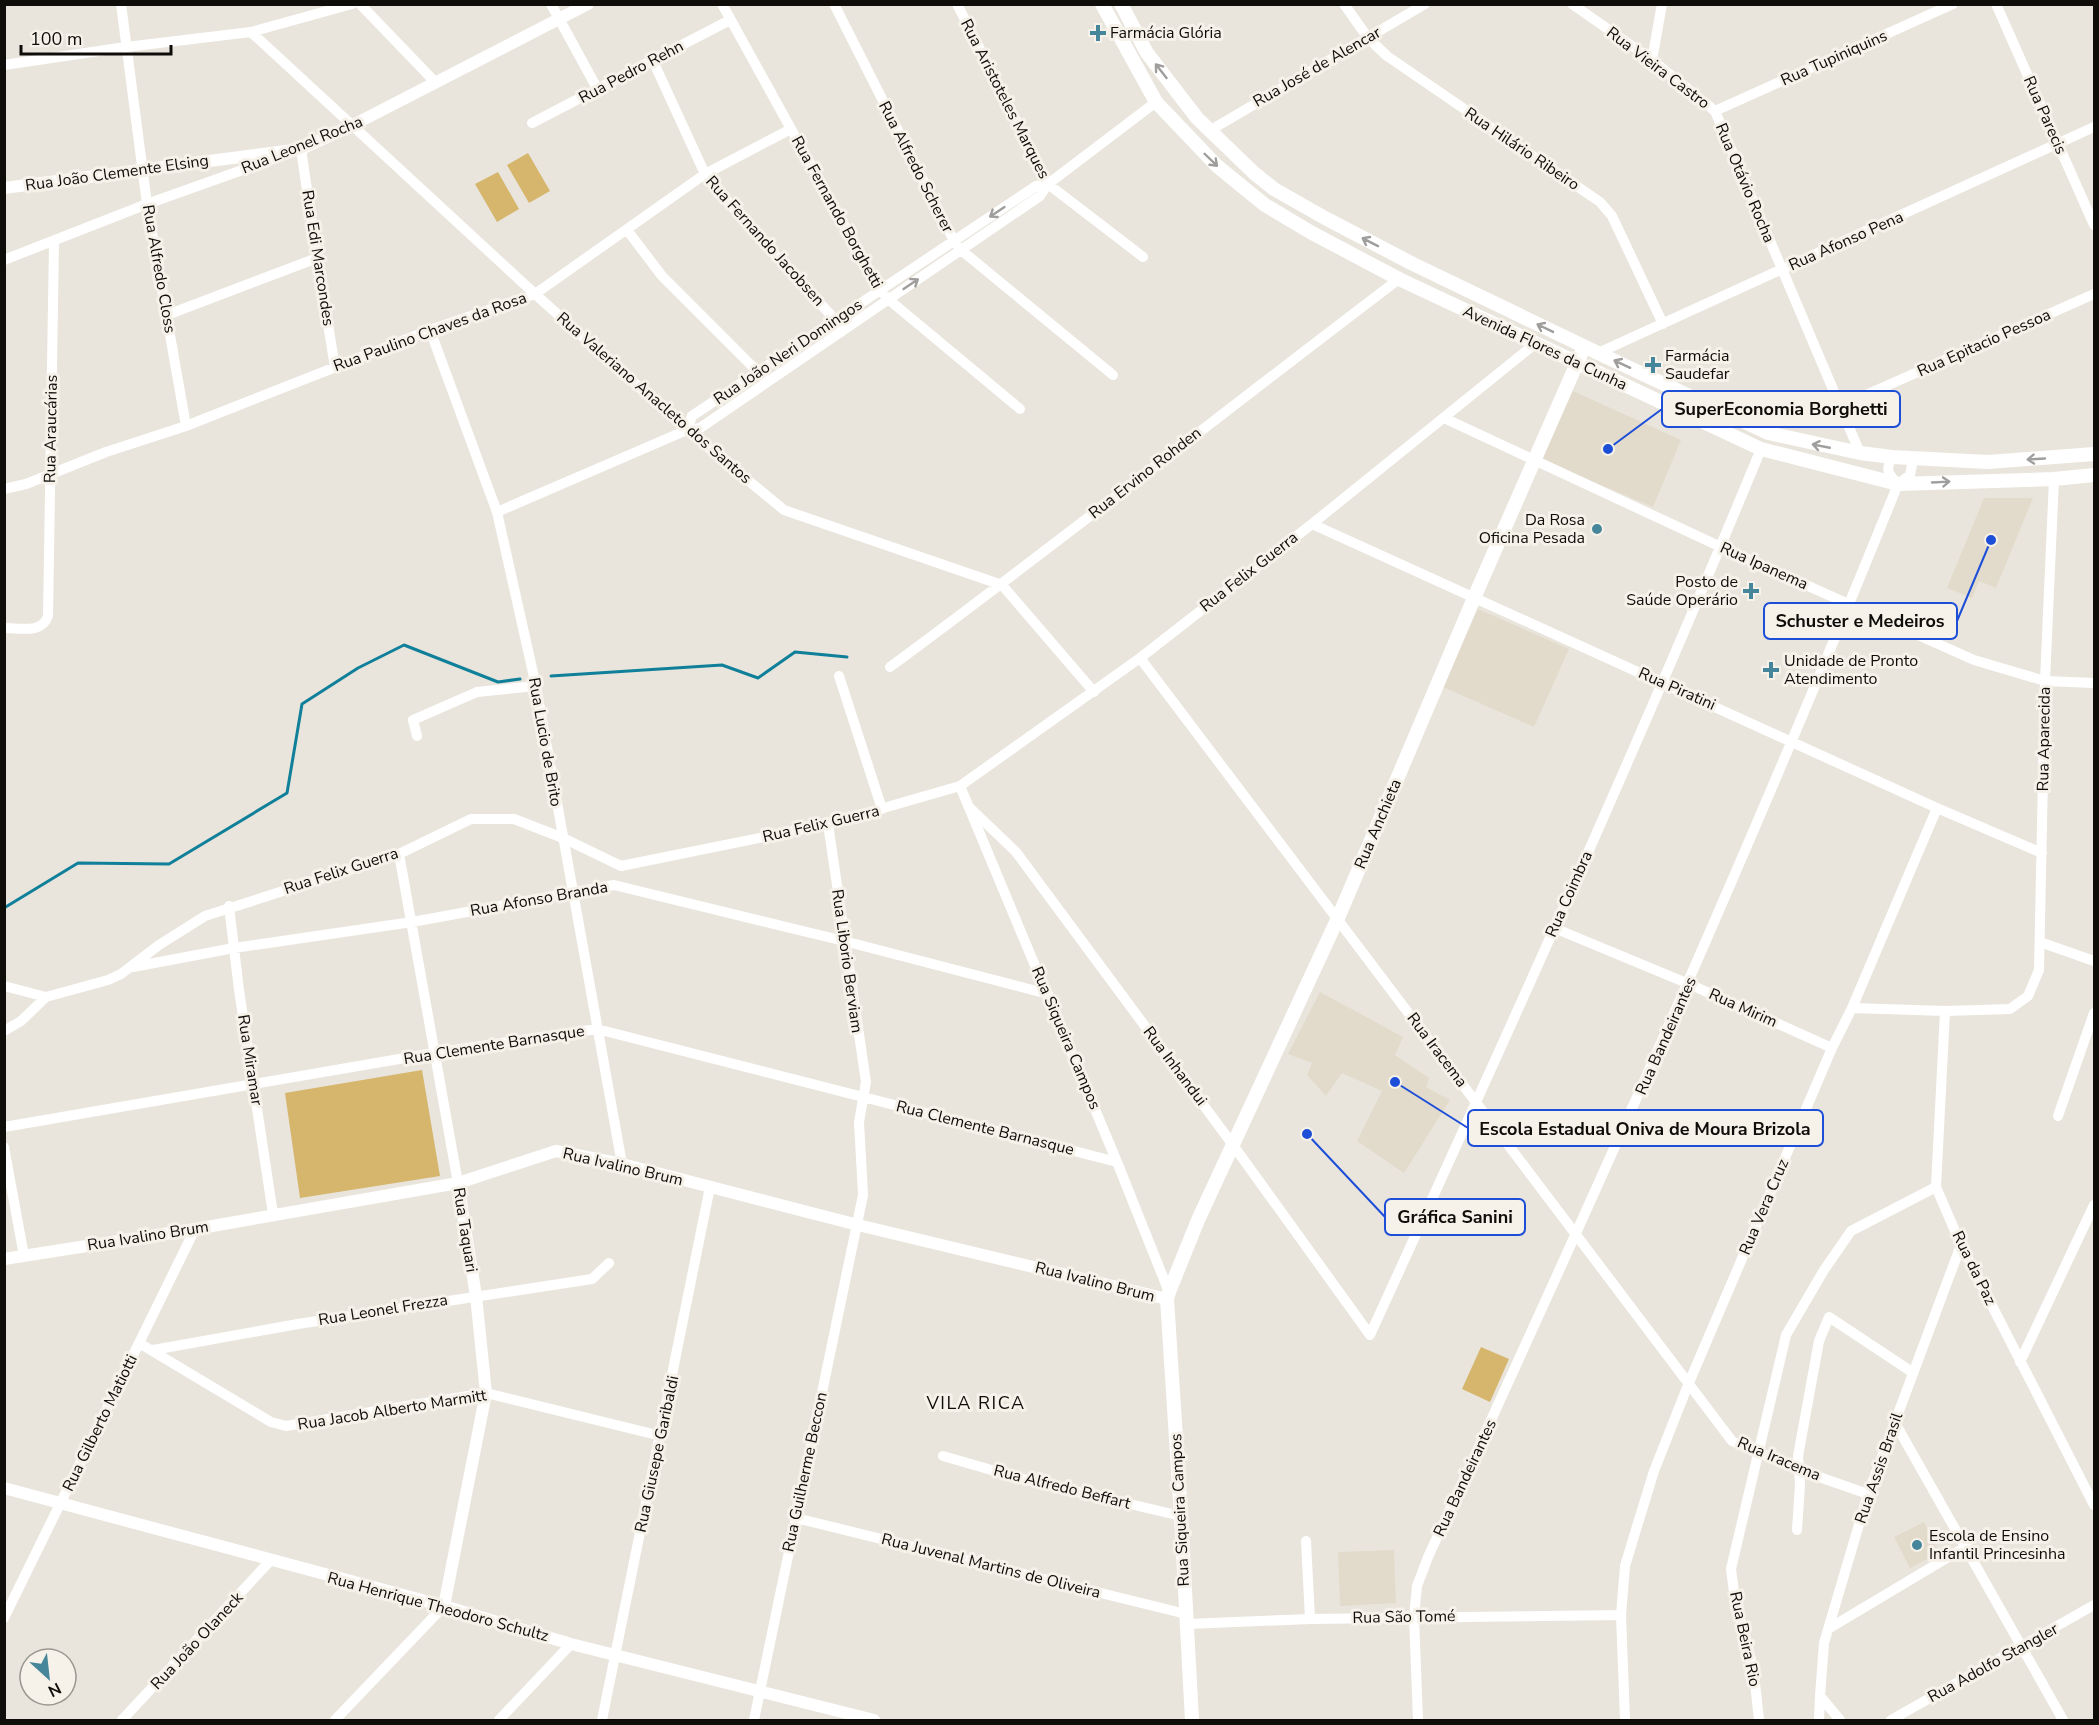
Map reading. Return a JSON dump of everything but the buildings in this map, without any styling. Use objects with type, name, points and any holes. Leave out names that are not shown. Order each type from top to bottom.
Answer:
[{"type":"main road","name":"Avenida Flores da Cunha","points":[[1102,4],[1156,102],[1217,166],[1265,205],[1399,279],[1761,448],[1898,484],[2054,479],[2094,475]]},
{"type":"main road","name":"Avenida Flores da Cunha","points":[[1121,4],[1147,53],[1197,118],[1254,173],[1298,204],[1413,264],[1768,433],[1860,453],[1892,457],[1988,462],[2094,454]]},
{"type":"main road","points":[[1156,102],[1167,97],[1197,118]]},
{"type":"main road","points":[[1178,126],[1194,138],[1209,131]]},
{"type":"main road","name":"Rua Anchieta","points":[[1168,1295],[1198,1220],[1338,918],[1584,347]]},
{"type":"main road","name":"Rua Siqueira Campos","points":[[1168,1295],[1192,1720]]},
{"type":"street","name":"Rua Alfredo Closs","points":[[121,4],[147,204],[186,426]]},
{"type":"street","points":[[4,65],[126,46],[251,32],[352,4]]},
{"type":"street","points":[[360,4],[436,83]]},
{"type":"street","points":[[551,4],[598,90]]},
{"type":"street","name":"Rua Leonel Rocha","points":[[4,260],[147,204],[301,148],[351,126],[588,4]]},
{"type":"street","name":"Rua Fernando Borghetti","points":[[722,4],[880,290],[1020,409]]},
{"type":"street","name":"Rua Alfredo Scherer","points":[[834,4],[957,245],[1113,375]]},
{"type":"street","name":"Rua Aristoteles Marques","points":[[957,4],[1048,184],[1143,256]]},
{"type":"street","name":"Rua Hilário Ribeiro","points":[[1344,4],[1368,38],[1387,56],[1600,202],[1612,216],[1663,324]]},
{"type":"street","name":"Rua José de Alencar","points":[[1209,131],[1425,4]]},
{"type":"street","name":"Rua Vieira Castro","points":[[1572,4],[1652,60],[1715,111]]},
{"type":"street","points":[[1652,60],[1662,4]]},
{"type":"street","name":"Rua Tupiniquins","points":[[1715,111],[1953,4]]},
{"type":"street","name":"Rua Parecis","points":[[1996,4],[2094,225]]},
{"type":"street","name":"Rua Pedro Rehn","points":[[532,123],[730,20]]},
{"type":"street","name":"Rua Valeriano Anacleto dos Santos","points":[[251,32],[535,294],[687,430],[784,510],[1002,585]]},
{"type":"street","name":"Rua Fernando Jacobsen","points":[[653,61],[705,174],[743,220],[844,329]]},
{"type":"street","name":"Rua João Neri Domingos","points":[[687,430],[692,416],[880,290],[1040,196],[1048,184],[1156,102]]},
{"type":"street","name":"Rua Otávio Rocha","points":[[1715,111],[1860,453]]},
{"type":"street","name":"Rua Afonso Pena","points":[[1598,353],[2059,145],[2094,127]]},
{"type":"street","name":"Rua Paulino Chaves da Rosa","points":[[4,489],[26,484],[106,452],[186,426],[430,330],[535,294],[705,174],[791,129]]},
{"type":"street","name":"Rua João Clemente Elsing","points":[[4,188],[301,148]]},
{"type":"street","name":"Rua Edi Marcondes","points":[[301,148],[316,258],[335,367]]},
{"type":"street","points":[[627,230],[662,276],[768,381]]},
{"type":"street","name":"Rua Araucárias","points":[[4,628],[40,627],[46,622],[48,615],[54,242]]},
{"type":"street","name":"Rua João Neri Domingos","points":[[497,512],[687,430],[700,428],[888,299],[957,245]]},
{"type":"street","points":[[167,315],[316,258]]},
{"type":"street","name":"Rua Ervino Rohden","points":[[890,667],[1002,585],[1236,402],[1399,279]]},
{"type":"street","name":"Rua Epitacio Pessoa","points":[[1842,406],[2094,294]]},
{"type":"street","name":"Rua Lucio de Brito","points":[[430,330],[497,512],[536,686],[622,1164]]},
{"type":"street","name":"Rua Felix Guerra","points":[[46,997],[108,980],[205,916],[229,906],[399,854],[471,819],[514,819],[562,838],[621,866],[828,824],[960,786],[1140,658],[1312,524],[1536,343]]},
{"type":"street","name":"Rua Ipanema","points":[[1444,418],[1721,547],[1974,660],[2045,681],[2094,683]]},
{"type":"street","name":"Rua Coimbra","points":[[1370,1335],[1663,682],[1761,448]]},
{"type":"street","points":[[1892,457],[1887,470],[1898,484],[1910,475],[1912,465],[1909,457]]},
{"type":"street","name":"Rua Aparecida","points":[[1945,1011],[2010,1009],[2028,996],[2039,970],[2045,681],[2054,479]]},
{"type":"street","name":"Rua Bandeirantes","points":[[1418,1720],[1414,1617],[1417,1586],[1428,1557],[1577,1236],[1689,984],[1850,604],[1898,484]]},
{"type":"street","name":"Rua Piratini","points":[[1312,524],[1937,808],[2042,853]]},
{"type":"street","points":[[1002,585],[1094,692]]},
{"type":"street","name":"Rua Iracema","points":[[1140,658],[1732,1441],[1799,1470],[1868,1494]]},
{"type":"street","points":[[839,676],[882,810]]},
{"type":"street","points":[[417,736],[413,720],[477,692],[536,686]]},
{"type":"street","name":"Rua Siqueira Campos","points":[[960,786],[1117,1162],[1168,1295]]},
{"type":"street","name":"Rua Inhandui","points":[[968,806],[1016,852],[1233,1145],[1370,1335]]},
{"type":"street","name":"Rua Vera Cruz","points":[[1625,1720],[1621,1615],[1624,1566],[1654,1471],[1688,1385],[1937,808]]},
{"type":"street","name":"Rua Liborio Berviam","points":[[828,824],[866,1082],[859,1122],[863,1195],[858,1225]]},
{"type":"street","name":"Rua Taquari","points":[[399,854],[458,1182],[476,1296],[486,1393],[444,1606]]},
{"type":"street","name":"Rua Afonso Branda","points":[[130,967],[234,948],[412,922],[614,885],[1048,994]]},
{"type":"street","name":"Rua Miramar","points":[[229,906],[273,1214]]},
{"type":"street","name":"Rua Mirim","points":[[1554,928],[1689,984],[1832,1048]]},
{"type":"street","points":[[2040,942],[2094,961]]},
{"type":"street","points":[[4,986],[46,997]]},
{"type":"street","points":[[4,1032],[21,1021],[46,997]]},
{"type":"street","points":[[1852,1008],[1945,1011]]},
{"type":"street","name":"Rua da Paz","points":[[1945,1011],[1936,1186],[1961,1245],[2094,1504]]},
{"type":"street","points":[[2058,1116],[2094,1013]]},
{"type":"street","name":"Rua Clemente Barnasque","points":[[4,1127],[434,1053],[597,1029],[1117,1162]]},
{"type":"street","points":[[4,1147],[24,1256]]},
{"type":"street","name":"Rua Ivalino Brum","points":[[4,1259],[195,1229],[458,1182],[556,1151],[622,1164],[858,1225],[1168,1295]]},
{"type":"street","name":"Rua Beira Rio","points":[[1759,1720],[1754,1674],[1736,1607],[1731,1569],[1786,1335],[1824,1270],[1851,1231],[1936,1186]]},
{"type":"street","name":"Rua Giusepe Garibaldi","points":[[602,1720],[710,1187]]},
{"type":"street","points":[[2020,1362],[2094,1205]]},
{"type":"street","name":"Rua Guilherme Beccon","points":[[754,1720],[858,1225]]},
{"type":"street","name":"Rua Gilberto Matiotti","points":[[4,1618],[195,1229]]},
{"type":"street","name":"Rua Assis Brasil","points":[[1819,1720],[1821,1674],[1828,1629],[1868,1494],[1961,1245]]},
{"type":"street","name":"Rua Leonel Frezza","points":[[153,1350],[298,1324],[592,1279],[609,1263]]},
{"type":"street","points":[[1797,1530],[1798,1456],[1819,1341],[1829,1317],[1912,1372]]},
{"type":"street","name":"Rua Jacob Alberto Marmitt","points":[[140,1343],[271,1422],[286,1426],[486,1393],[661,1436]]},
{"type":"street","points":[[1894,1420],[2063,1720]]},
{"type":"street","name":"Rua Alfredo Beffart","points":[[943,1456],[1019,1478],[1181,1516]]},
{"type":"street","name":"Rua Henrique Theodoro Schultz","points":[[4,1488],[444,1606],[571,1644],[874,1720]]},
{"type":"street","name":"Rua Juvenal Martins de Oliveira","points":[[796,1518],[1186,1619]]},
{"type":"street","points":[[1306,1541],[1310,1619]]},
{"type":"street","points":[[1828,1629],[1967,1546]]},
{"type":"street","name":"Rua João Olaneck","points":[[122,1720],[270,1561]]},
{"type":"street","name":"Rua Adolfo Stangler","points":[[1891,1720],[2094,1605]]},
{"type":"street","points":[[335,1720],[444,1606]]},
{"type":"street","name":"Rua São Tomé","points":[[1186,1619],[1621,1615]]},
{"type":"street","points":[[500,1720],[571,1644]]},
{"type":"street","points":[[1820,1696],[1839,1720]]},
{"type":"shaded area","points":[[528,153],[550,191],[529,203],[507,165]]},
{"type":"shaded area","points":[[498,172],[519,209],[497,222],[475,184]]},
{"type":"shaded area","points":[[1573,391],[1681,440],[1653,507],[1542,460]]},
{"type":"shaded area","points":[[1984,498],[2033,498],[1996,588],[1979,581],[1972,598],[1947,588]]},
{"type":"shaded area","points":[[1478,609],[1569,649],[1534,727],[1443,687]]},
{"type":"shaded area","points":[[1320,992],[1403,1037],[1395,1055],[1429,1078],[1426,1087],[1450,1100],[1404,1173],[1357,1141],[1382,1091],[1342,1073],[1326,1096],[1307,1075],[1312,1063],[1288,1054]]},
{"type":"shaded area","points":[[422,1070],[440,1176],[300,1198],[285,1093]]},
{"type":"shaded area","points":[[1481,1347],[1509,1359],[1490,1402],[1462,1389]]},
{"type":"shaded area","name":"Escola de Ensino Infantil Princesinha","points":[[1924,1522],[1939,1553],[1910,1568],[1894,1537]]},
{"type":"shaded area","points":[[1394,1550],[1396,1603],[1340,1606],[1338,1552]]},
{"type":"waterway","points":[[4,908],[78,863],[169,864],[287,793],[302,704],[358,668],[404,645],[498,682],[520,679]]},
{"type":"waterway","points":[[551,676],[722,665],[758,678],[795,652],[847,657]]},
{"type":"place","name":"Farmácia Glória","points":[[1098,33]]},
{"type":"place","name":"Farmácia Saudefar","points":[[1653,365]]},
{"type":"place","name":"SuperEconomia Borghetti","points":[[1608,449]]},
{"type":"place","name":"Da Rosa Oficina Pesada","points":[[1597,529]]},
{"type":"place","name":"Schuster e Medeiros","points":[[1991,540]]},
{"type":"place","name":"Posto de Saúde Operário","points":[[1751,591]]},
{"type":"place","name":"Unidade de Pronto Atendimento","points":[[1771,670]]},
{"type":"place","name":"Escola Estadual Oniva de Moura Brizola","points":[[1395,1082]]},
{"type":"place","name":"Gráfica Sanini","points":[[1307,1134]]},
{"type":"place","name":"Escola de Ensino Infantil Princesinha","points":[[1917,1545]]},
{"type":"district","name":"VILA RICA","points":[[976,1403]]}]
